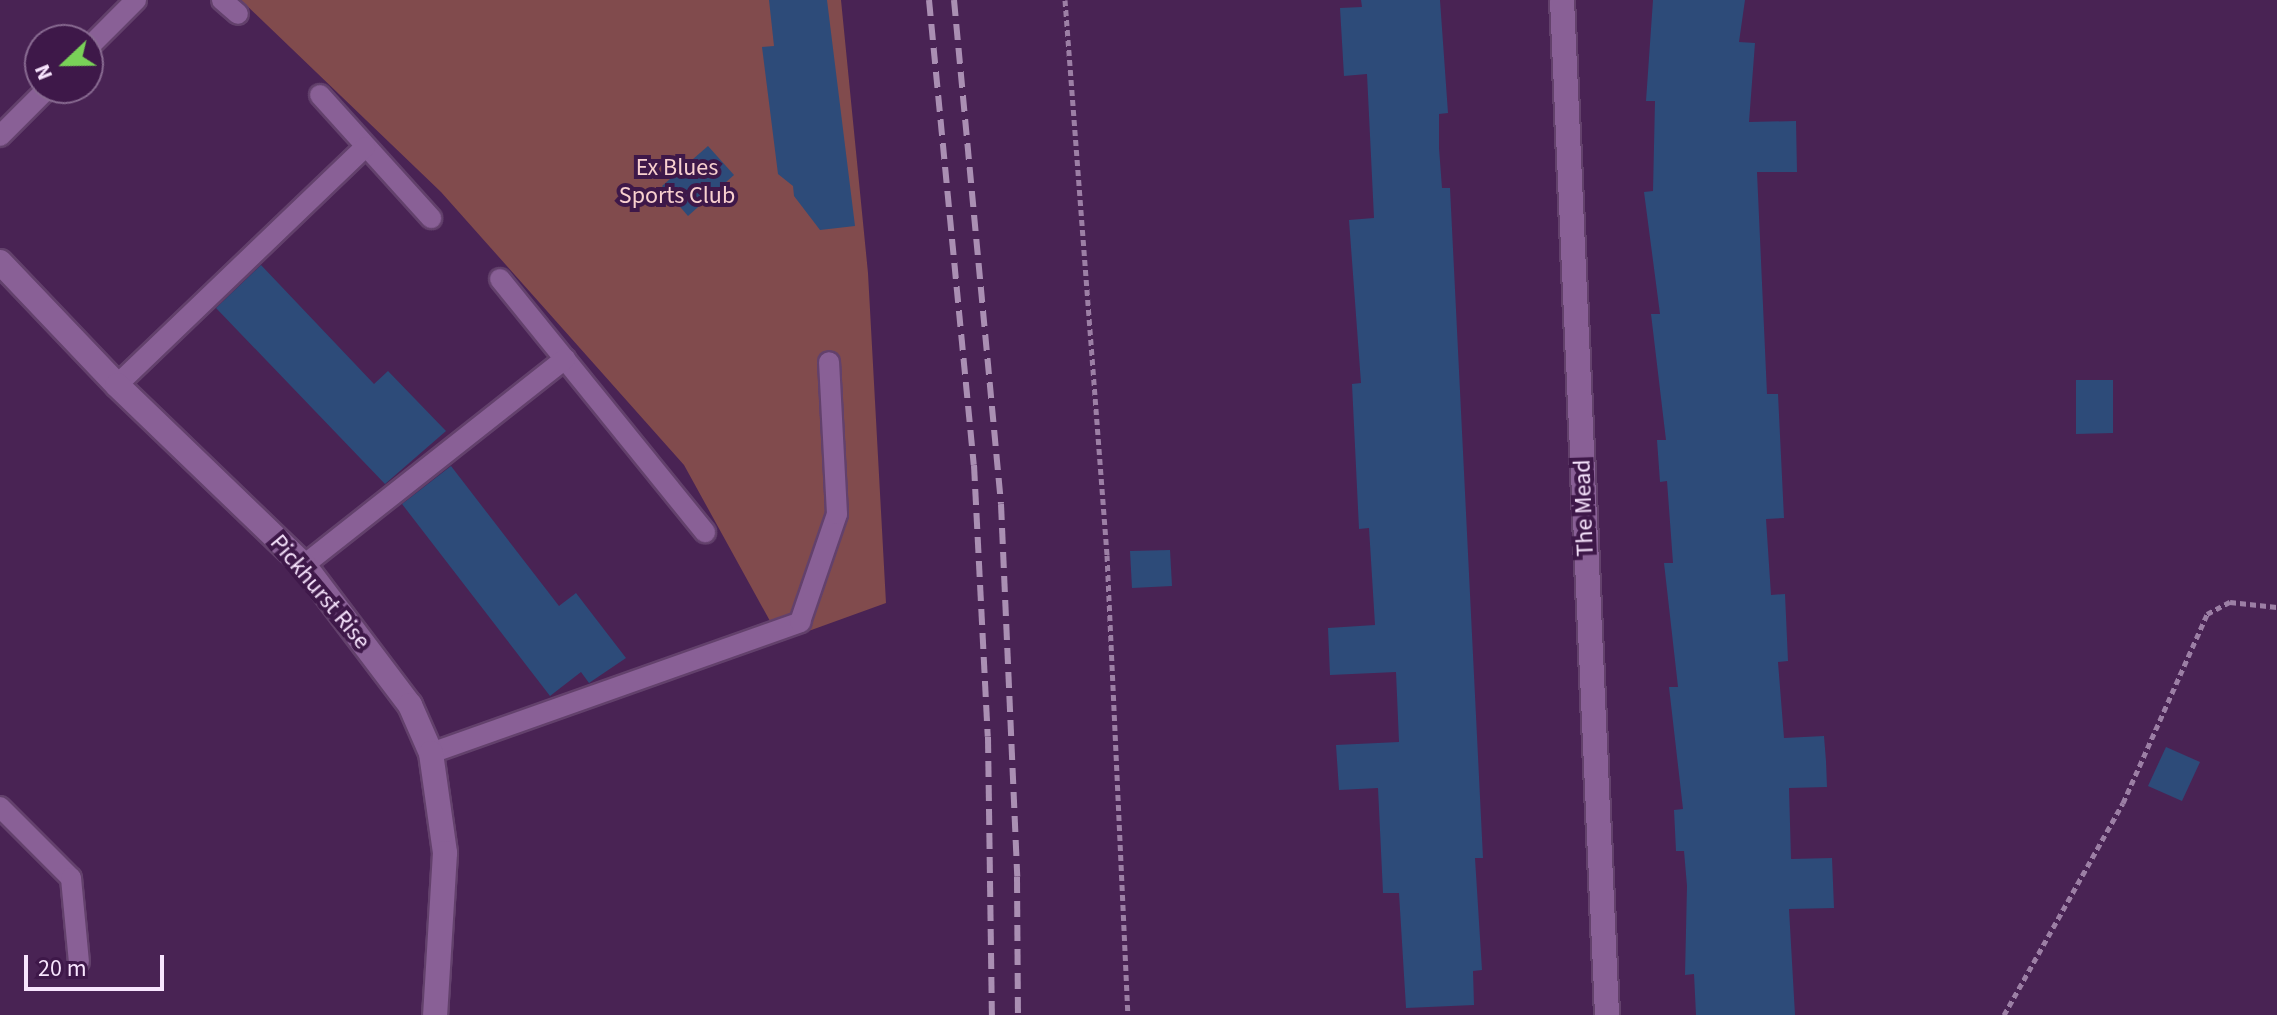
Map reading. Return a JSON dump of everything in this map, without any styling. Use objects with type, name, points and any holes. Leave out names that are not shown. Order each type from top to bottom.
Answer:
[{"type":"street","name":"The Mead","points":[[1562,0],[1607,1015]]},
{"type":"street","name":"Pickhurst Rise","points":[[0,262],[117,385],[304,565],[410,705],[431,753],[445,853],[435,1015]]},
{"type":"lane","points":[[104,32],[136,0]]},
{"type":"lane","points":[[222,0],[238,14]]},
{"type":"lane","points":[[320,95],[431,218]]},
{"type":"lane","points":[[0,136],[32,104]]},
{"type":"lane","points":[[117,385],[365,147]]},
{"type":"lane","points":[[500,279],[705,532]]},
{"type":"lane","points":[[304,565],[565,359]]},
{"type":"lane","points":[[431,753],[800,622],[837,514],[829,362]]},
{"type":"lane","points":[[0,807],[71,878],[79,962]]},
{"type":"path","points":[[1065,0],[1107,555],[1128,1015]]},
{"type":"path","points":[[2004,1015],[2123,803],[2207,614],[2230,602],[2277,607]]},
{"type":"green space","name":"Ex Blues Sports Club","points":[[241,0],[841,0],[868,273],[886,603],[781,641],[684,465],[441,192]]},
{"type":"building","points":[[769,0],[827,0],[855,226],[820,230],[794,196],[793,186],[778,174],[762,47],[774,46]]},
{"type":"building","points":[[1361,0],[1440,0],[1448,113],[1439,114],[1439,148],[1442,188],[1450,188],[1483,858],[1475,858],[1482,970],[1473,971],[1474,1005],[1406,1008],[1399,893],[1383,893],[1378,788],[1339,790],[1336,745],[1399,742],[1396,672],[1330,675],[1328,628],[1375,625],[1369,528],[1359,529],[1352,384],[1361,383],[1349,220],[1374,218],[1367,74],[1344,76],[1340,8],[1362,7]]},
{"type":"building","points":[[1653,0],[1745,0],[1739,42],[1755,43],[1749,122],[1796,121],[1797,172],[1757,172],[1767,394],[1778,394],[1784,518],[1766,519],[1771,595],[1785,594],[1788,661],[1778,662],[1784,738],[1824,736],[1826,761],[1827,787],[1789,788],[1791,859],[1832,858],[1834,908],[1789,909],[1795,1015],[1696,1015],[1694,974],[1685,975],[1687,886],[1684,851],[1676,851],[1674,810],[1683,809],[1669,687],[1678,687],[1664,563],[1673,563],[1667,481],[1660,482],[1657,440],[1666,440],[1651,314],[1660,314],[1644,192],[1653,191],[1655,101],[1646,101]]},
{"type":"building","points":[[708,146],[734,175],[688,216],[662,186]]},
{"type":"building","points":[[261,265],[374,384],[388,371],[446,431],[385,484],[216,308]]},
{"type":"building","points":[[2076,380],[2113,380],[2113,433],[2076,434]]},
{"type":"building","points":[[451,466],[559,606],[576,593],[626,658],[589,683],[581,672],[550,696],[402,504]]},
{"type":"building","points":[[1170,550],[1172,586],[1132,588],[1130,551]]},
{"type":"building","points":[[2166,747],[2200,762],[2182,801],[2148,786]]},
{"type":"railway","points":[[929,0],[974,465],[988,737],[992,1015]]},
{"type":"railway","points":[[954,0],[1001,504],[1017,877],[1018,1015]]}]
